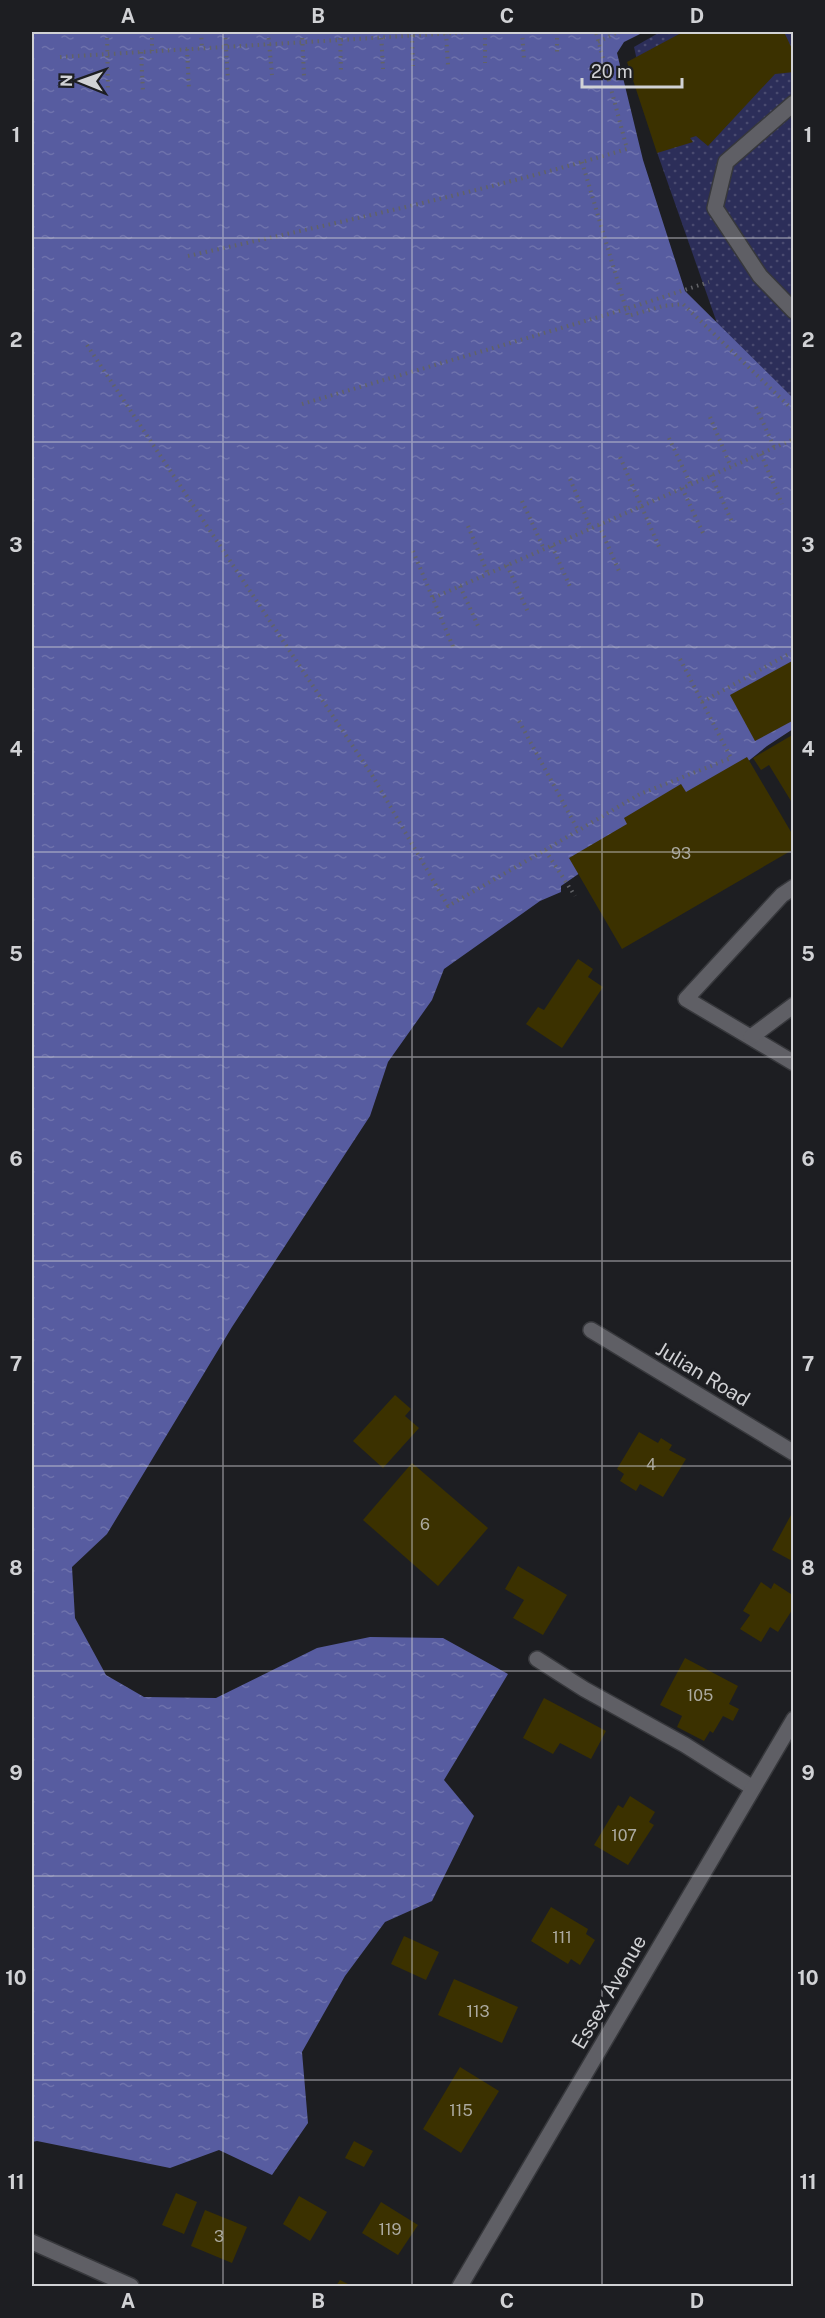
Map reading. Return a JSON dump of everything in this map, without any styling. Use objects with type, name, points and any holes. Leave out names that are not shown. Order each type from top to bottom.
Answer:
[{"type":"street","points":[[794,103],[726,162],[716,208],[760,276],[794,311]]},
{"type":"street","points":[[794,886],[782,895],[686,999],[794,1063]]},
{"type":"street","points":[[751,1037],[794,1005]]},
{"type":"street","name":"Julian Road","points":[[591,1330],[794,1453]]},
{"type":"street","points":[[537,1659],[584,1689],[685,1745],[753,1788]]},
{"type":"street","name":"Essex Avenue","points":[[460,2286],[794,1719]]},
{"type":"street","points":[[32,2242],[131,2286]]},
{"type":"path","points":[[107,32],[108,92]]},
{"type":"path","points":[[152,32],[152,51]]},
{"type":"path","points":[[201,32],[202,48]]},
{"type":"path","points":[[225,32],[228,80]]},
{"type":"path","points":[[268,32],[272,75]]},
{"type":"path","points":[[302,32],[304,76]]},
{"type":"path","points":[[340,32],[341,73]]},
{"type":"path","points":[[60,57],[340,40],[381,34],[471,32]]},
{"type":"path","points":[[485,32],[485,63]]},
{"type":"path","points":[[522,32],[524,59]]},
{"type":"path","points":[[557,32],[558,56]]},
{"type":"path","points":[[188,256],[416,204],[627,149],[596,32]]},
{"type":"path","points":[[598,42],[618,32]]},
{"type":"path","points":[[446,33],[448,65]]},
{"type":"path","points":[[381,34],[383,69]]},
{"type":"path","points":[[412,35],[413,66]]},
{"type":"path","points":[[187,49],[189,90]]},
{"type":"path","points":[[141,52],[143,92]]},
{"type":"path","points":[[582,162],[628,316],[663,306],[683,304],[794,411]]},
{"type":"path","points":[[302,404],[626,309],[709,282]]},
{"type":"path","points":[[87,345],[372,775],[448,906],[640,794],[731,758],[679,657]]},
{"type":"path","points":[[756,406],[774,447]]},
{"type":"path","points":[[710,417],[730,467]]},
{"type":"path","points":[[669,438],[691,484]]},
{"type":"path","points":[[433,598],[794,439]]},
{"type":"path","points":[[761,454],[782,504]]},
{"type":"path","points":[[620,457],[660,549]]},
{"type":"path","points":[[711,475],[732,522]]},
{"type":"path","points":[[570,479],[591,528]]},
{"type":"path","points":[[682,489],[703,533]]},
{"type":"path","points":[[522,501],[544,549]]},
{"type":"path","points":[[599,525],[619,571]]},
{"type":"path","points":[[468,526],[488,574]]},
{"type":"path","points":[[552,546],[571,589]]},
{"type":"path","points":[[413,551],[454,648]]},
{"type":"path","points":[[507,565],[528,612]]},
{"type":"path","points":[[460,586],[478,626]]},
{"type":"path","points":[[702,702],[794,651]]},
{"type":"path","points":[[519,720],[578,830]]},
{"type":"path","points":[[545,850],[575,896]]},
{"type":"shaded area","points":[[660,32],[793,32],[793,481],[758,440],[658,155],[634,47]]},
{"type":"water","points":[[32,32],[644,32],[624,42],[617,53],[643,160],[685,291],[793,398],[793,729],[767,746],[636,852],[625,842],[561,886],[561,892],[540,901],[444,969],[432,1000],[388,1062],[370,1116],[232,1327],[107,1534],[72,1567],[75,1618],[106,1675],[144,1697],[216,1698],[317,1648],[370,1637],[443,1638],[508,1674],[444,1780],[474,1816],[432,1901],[385,1922],[345,1976],[302,2052],[308,2123],[272,2175],[219,2150],[170,2168],[37,2141],[32,2142]]},
{"type":"building","points":[[683,32],[784,32],[794,53],[794,72],[775,74],[708,146],[696,136],[690,138],[693,142],[657,153],[627,62]]},
{"type":"building","points":[[794,660],[794,720],[755,741],[730,695]]},
{"type":"building","points":[[794,734],[794,806],[769,765],[761,770],[753,758]]},
{"type":"building","points":[[747,757],[794,837],[794,849],[622,949],[569,858],[627,824],[624,818],[681,784],[686,792]]},
{"type":"building","points":[[578,959],[593,969],[588,977],[603,987],[562,1048],[526,1024],[538,1007],[544,1010]]},
{"type":"building","points":[[395,1395],[411,1409],[405,1416],[419,1428],[383,1468],[353,1441]]},
{"type":"building","points":[[639,1432],[658,1443],[661,1438],[672,1445],[669,1450],[686,1459],[663,1497],[640,1484],[636,1491],[620,1481],[624,1474],[617,1469]]},
{"type":"building","points":[[412,1463],[488,1528],[438,1586],[363,1520]]},
{"type":"building","points":[[791,1515],[794,1516],[794,1562],[772,1550]]},
{"type":"building","points":[[518,1566],[567,1595],[543,1635],[513,1618],[524,1600],[505,1589]]},
{"type":"building","points":[[761,1582],[771,1589],[774,1583],[794,1596],[794,1607],[778,1632],[770,1627],[761,1642],[740,1629],[750,1615],[743,1611]]},
{"type":"building","points":[[685,1658],[738,1686],[729,1704],[739,1709],[733,1721],[723,1716],[713,1733],[710,1731],[704,1741],[677,1727],[682,1716],[660,1705]]},
{"type":"building","points":[[544,1698],[606,1731],[591,1759],[560,1743],[553,1754],[523,1738]]},
{"type":"building","points":[[630,1796],[655,1812],[649,1822],[654,1825],[628,1865],[594,1845],[618,1805],[623,1808]]},
{"type":"building","points":[[551,1907],[588,1929],[586,1934],[595,1940],[580,1965],[571,1959],[568,1964],[531,1941]]},
{"type":"building","points":[[404,1936],[439,1952],[426,1980],[391,1964]]},
{"type":"building","points":[[454,1979],[518,2007],[502,2043],[438,2015]]},
{"type":"building","points":[[460,2067],[499,2091],[461,2153],[423,2129]]},
{"type":"building","points":[[354,2141],[373,2151],[364,2167],[345,2158]]},
{"type":"building","points":[[176,2193],[197,2202],[184,2234],[162,2225]]},
{"type":"building","points":[[299,2196],[327,2212],[310,2241],[283,2224]]},
{"type":"building","points":[[381,2202],[418,2225],[398,2255],[362,2233]]},
{"type":"building","points":[[205,2210],[247,2227],[232,2263],[191,2246]]},
{"type":"building","points":[[340,2280],[352,2286],[336,2286]]}]
